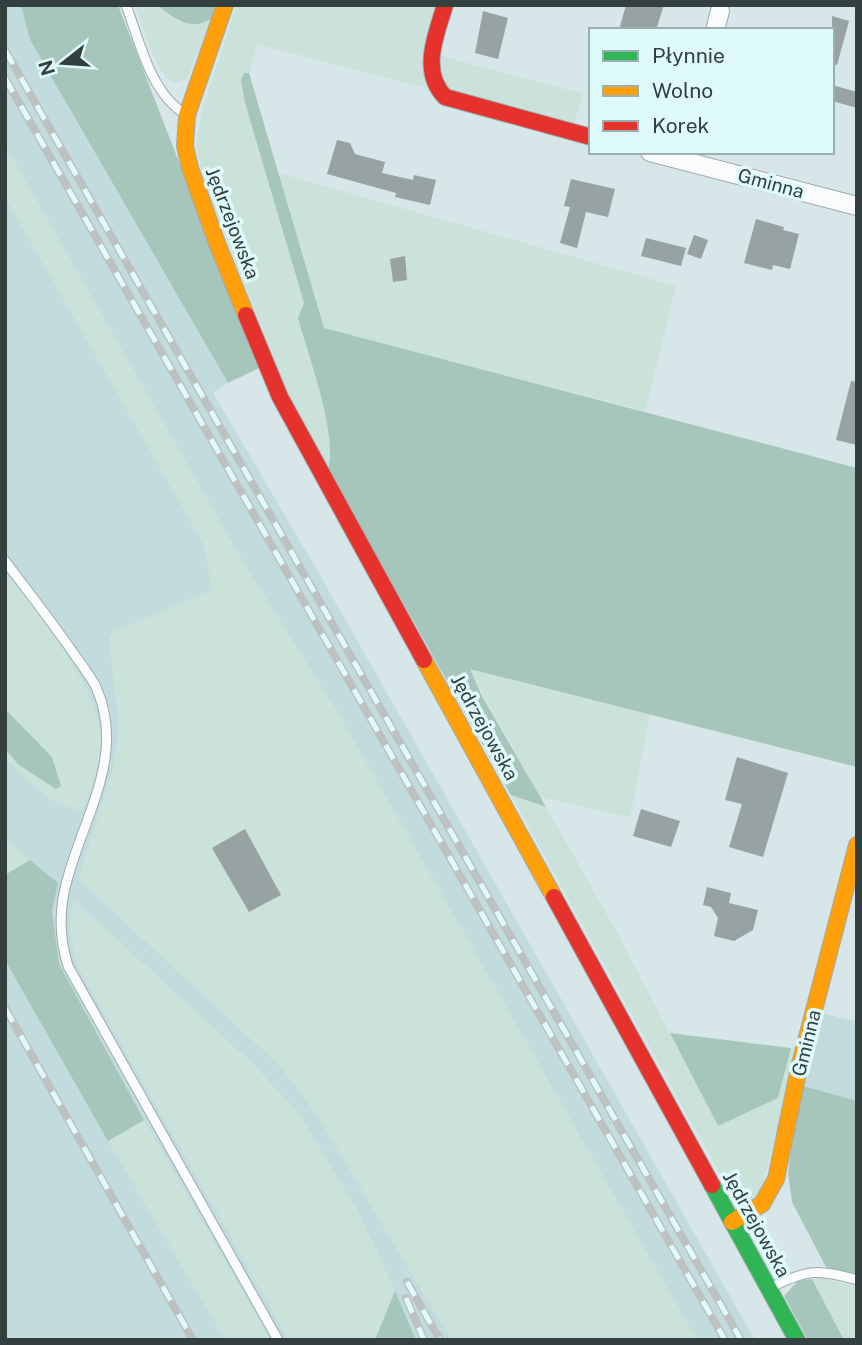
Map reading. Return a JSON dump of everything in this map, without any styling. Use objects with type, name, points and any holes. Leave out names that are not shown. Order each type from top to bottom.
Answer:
[{"type":"street","name":"Jędrzejowska","points":[[225,5],[187,115],[184,136],[190,168],[217,243],[280,397],[797,1340]]},
{"type":"street","points":[[445,5],[431,57],[434,82],[439,92],[445,97],[589,136]]},
{"type":"street","points":[[716,28],[720,11]]},
{"type":"street","name":"Gminna","points":[[664,154],[686,157],[857,206]]},
{"type":"street","name":"Gminna","points":[[732,1222],[762,1204],[776,1179],[799,1068],[844,912],[857,845]]},
{"type":"lane","points":[[126,5],[160,91],[187,115]]},
{"type":"lane","points":[[5,562],[82,665],[96,687],[104,713],[107,754],[103,779],[66,880],[61,923],[62,946],[68,966],[278,1340]]},
{"type":"lane","points":[[768,1288],[794,1276],[814,1271],[857,1280]]},
{"type":"shaded area","points":[[5,5],[21,5],[30,40],[228,383],[213,393],[317,570],[755,1340],[5,1340]]},
{"type":"shaded area","points":[[819,1012],[857,1022],[857,1101],[800,1085]]},
{"type":"green space","points":[[21,5],[118,5],[259,368],[228,383],[30,40]]},
{"type":"green space","points":[[135,5],[158,5],[177,21],[189,24],[211,19],[187,79],[174,83],[161,71],[150,49]]},
{"type":"green space","points":[[158,5],[216,5],[211,19],[204,23],[189,24],[176,19]]},
{"type":"green space","points":[[237,5],[439,5],[429,89],[257,44],[249,73],[244,73],[245,103],[304,303],[298,318],[326,416],[330,454],[328,469],[291,400],[203,180],[197,148],[203,106]]},
{"type":"green space","points":[[437,55],[583,94],[572,128],[448,90]]},
{"type":"green space","points":[[244,73],[249,73],[324,328],[857,468],[857,767],[470,669],[482,696],[546,807],[511,795],[328,469],[330,454],[326,416],[298,318],[304,303],[245,103],[241,80]]},
{"type":"green space","points":[[5,145],[245,565],[337,711],[697,1340],[451,1340],[317,1115],[281,1067],[78,879],[113,769],[119,728],[109,639],[113,632],[212,590],[204,545],[5,197]]},
{"type":"green space","points":[[278,173],[676,286],[645,411],[323,328]]},
{"type":"green space","points":[[5,572],[66,653],[91,700],[99,722],[99,759],[83,810],[60,804],[50,798],[5,759]]},
{"type":"green space","points":[[469,669],[650,715],[630,817],[540,797]]},
{"type":"green space","points":[[5,709],[52,757],[61,786],[56,789],[19,765],[5,749]]},
{"type":"green space","points":[[511,795],[546,807],[617,932],[718,1126],[778,1098],[791,1048],[799,1049],[759,1198],[738,1207]]},
{"type":"green space","points":[[5,837],[30,860],[5,875]]},
{"type":"green space","points":[[30,860],[58,883],[52,911],[59,964],[144,1120],[108,1141],[5,960],[5,875]]},
{"type":"green space","points":[[74,900],[252,1063],[298,1112],[358,1211],[395,1291],[375,1340],[289,1340],[78,967],[70,925]]},
{"type":"green space","points":[[670,1033],[791,1048],[778,1098],[718,1126]]},
{"type":"green space","points":[[800,1085],[857,1101],[857,1275],[826,1267],[792,1202],[788,1173]]},
{"type":"green space","points":[[144,1120],[270,1340],[225,1340],[108,1141]]},
{"type":"green space","points":[[823,1278],[857,1287],[857,1340],[844,1340],[812,1279]]},
{"type":"green space","points":[[812,1279],[844,1340],[808,1340],[784,1296],[798,1281]]},
{"type":"green space","points":[[395,1291],[416,1340],[375,1340]]},
{"type":"building","points":[[626,5],[664,5],[657,28],[620,28]]},
{"type":"building","points":[[483,11],[508,18],[498,59],[475,53]]},
{"type":"building","points":[[832,16],[849,21],[837,65],[834,64]]},
{"type":"building","points":[[834,86],[857,92],[857,108],[834,102]]},
{"type":"building","points":[[337,140],[350,143],[355,154],[385,162],[382,173],[413,180],[414,175],[436,180],[430,205],[395,197],[396,193],[327,174]]},
{"type":"building","points":[[571,179],[615,189],[608,217],[586,212],[577,248],[560,243],[570,207],[564,206]]},
{"type":"building","points":[[756,219],[799,234],[790,269],[773,265],[772,270],[744,263]]},
{"type":"building","points":[[694,235],[708,240],[701,259],[687,254]]},
{"type":"building","points":[[646,238],[686,248],[681,266],[641,256]]},
{"type":"building","points":[[405,256],[407,280],[393,282],[390,259]]},
{"type":"building","points":[[851,381],[857,382],[857,445],[836,440]]},
{"type":"building","points":[[737,757],[788,773],[763,857],[729,847],[742,804],[725,800]]},
{"type":"building","points":[[641,809],[680,821],[671,847],[633,836]]},
{"type":"building","points":[[245,829],[281,895],[249,912],[212,848]]},
{"type":"building","points":[[707,887],[731,893],[729,903],[758,910],[753,930],[734,941],[714,936],[718,918],[711,907],[703,905]]},
{"type":"railway","points":[[5,50],[741,1340]]},
{"type":"railway","points":[[5,78],[725,1340]]},
{"type":"railway","points":[[5,1008],[193,1340]]},
{"type":"railway","points":[[407,1282],[440,1340]]},
{"type":"railway","points":[[406,1298],[424,1340]]},
{"type":"traffic: fast","points":[[712,1185],[797,1340]]},
{"type":"traffic: slow","points":[[225,5],[187,115],[185,146],[190,168],[217,243],[246,315]]},
{"type":"traffic: slow","points":[[424,660],[554,897]]},
{"type":"traffic: slow","points":[[732,1222],[762,1204],[776,1179],[799,1068],[857,845]]},
{"type":"traffic: jam","points":[[445,5],[432,52],[433,76],[445,97],[589,136]]},
{"type":"traffic: jam","points":[[246,315],[280,397],[424,660]]},
{"type":"traffic: jam","points":[[554,897],[712,1185]]}]
